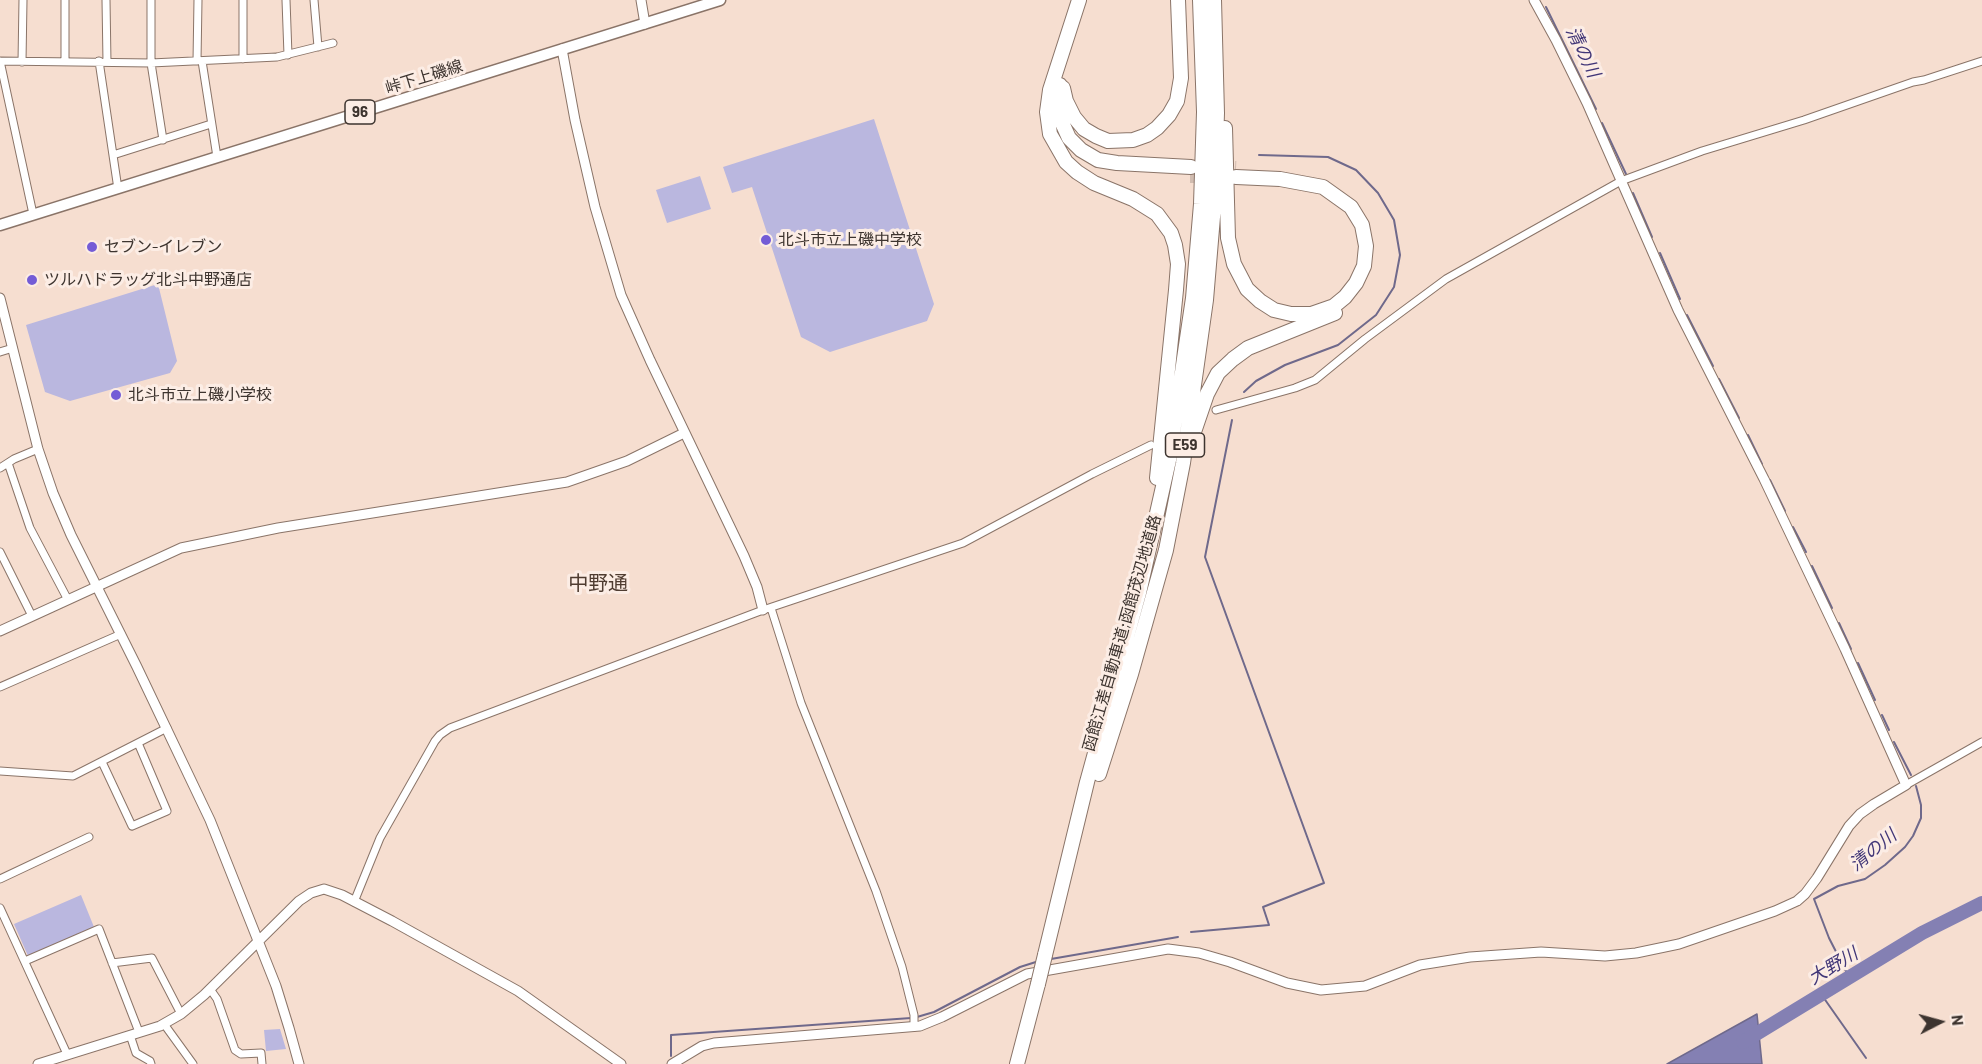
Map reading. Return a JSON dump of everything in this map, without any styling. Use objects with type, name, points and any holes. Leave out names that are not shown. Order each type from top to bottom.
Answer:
[{"type":"highway","points":[[1079,0],[1050,90],[1047,112],[1050,135],[1066,162],[1094,183],[1133,199],[1157,214],[1171,232],[1178,264],[1160,457],[1139,592]]},
{"type":"highway","points":[[1047,112],[1058,137],[1069,152],[1090,167],[1112,172],[1191,171],[1098,160],[1081,150],[1069,138],[1059,116],[1057,97],[1061,77],[1087,0]]},
{"type":"highway","points":[[1061,77],[1066,101],[1074,117],[1084,129],[1096,136],[1108,141],[1133,140],[1158,128],[1177,101],[1180,78],[1178,0]]},
{"type":"highway","name":"函館江差自動車道;函館茂辺地道路","points":[[1017,1064],[1066,876],[1087,782],[1139,592],[1169,460],[1193,298],[1203,159],[1203,55],[1200,0]]},
{"type":"highway","points":[[1183,463],[1207,394],[1218,373],[1248,348],[1338,312],[1353,300],[1366,284],[1373,264],[1375,245],[1370,222],[1361,205],[1348,191],[1334,183],[1311,176],[1236,172],[1323,187],[1351,207],[1362,225],[1366,246],[1364,266],[1356,283],[1334,306],[1311,314],[1291,314],[1274,310],[1247,289],[1239,275],[1228,238],[1225,117],[1214,0]]},
{"type":"highway","name":"函館江差自動車道;函館茂辺地道路","points":[[1066,876],[1131,674],[1163,561],[1183,463],[1206,300],[1214,205],[1217,113],[1214,0]]},
{"type":"main road","name":"峠下上磯線","points":[[0,225],[720,0]]},
{"type":"street","points":[[22,62],[23,0]]},
{"type":"street","points":[[65,0],[65,61]]},
{"type":"street","points":[[106,0],[103,62],[112,155],[118,189]]},
{"type":"street","points":[[151,0],[151,63],[163,140]]},
{"type":"street","points":[[198,0],[200,61],[217,157]]},
{"type":"street","points":[[243,0],[243,59]]},
{"type":"street","points":[[286,0],[288,55]]},
{"type":"street","points":[[314,0],[318,47]]},
{"type":"street","points":[[640,0],[645,24]]},
{"type":"street","points":[[1534,0],[1587,103],[1678,310],[1840,638],[1906,785]]},
{"type":"street","points":[[33,214],[0,61],[151,63],[243,59],[277,57],[333,43]]},
{"type":"street","points":[[562,49],[595,207],[618,285],[634,326],[767,609],[801,703],[876,891],[902,966],[914,1020]]},
{"type":"street","points":[[1216,410],[1295,388],[1315,380],[1373,333],[1446,279],[1620,181],[1702,151],[1982,61]]},
{"type":"street","points":[[112,155],[211,124]]},
{"type":"street","points":[[0,301],[38,448],[61,513],[210,820],[287,1020],[299,1064]]},
{"type":"street","points":[[0,352],[13,348]]},
{"type":"street","points":[[0,631],[181,548],[278,528],[567,482],[627,461],[684,433]]},
{"type":"street","points":[[354,902],[380,838],[440,735],[450,728],[767,609],[963,543],[1151,445]]},
{"type":"street","points":[[0,468],[38,448]]},
{"type":"street","points":[[8,463],[30,528],[68,600]]},
{"type":"street","points":[[0,552],[32,616]]},
{"type":"street","points":[[0,687],[121,634]]},
{"type":"street","points":[[0,771],[73,776],[167,728]]},
{"type":"street","points":[[672,1064],[702,1046],[714,1043],[914,1020],[936,1020],[1027,974],[1168,949],[1199,953],[1287,983],[1321,990],[1365,986],[1420,965],[1470,957],[1541,951],[1605,956],[1636,953],[1679,944],[1775,911],[1797,901],[1818,878],[1849,826],[1860,814],[1982,742]]},
{"type":"street","points":[[102,762],[132,826],[167,811],[138,743]]},
{"type":"street","points":[[0,879],[89,837]]},
{"type":"street","points":[[38,1064],[164,1024],[182,1014],[299,901],[318,890],[331,890],[518,991],[621,1064]]},
{"type":"street","points":[[0,908],[67,1054]]},
{"type":"street","points":[[25,962],[99,929],[135,1033],[136,1053],[150,1061],[151,1064]]},
{"type":"street","points":[[112,963],[152,958],[182,1014]]},
{"type":"street","points":[[210,989],[217,999],[235,1050],[241,1054],[261,1053],[262,1064]]},
{"type":"street","points":[[164,1024],[193,1064]]},
{"type":"shaded area","points":[[874,119],[934,304],[927,321],[830,352],[801,337],[752,187],[732,193],[723,167]]},
{"type":"shaded area","points":[[700,176],[711,209],[667,223],[656,190]]},
{"type":"shaded area","points":[[158,284],[177,361],[170,373],[70,401],[45,392],[26,325]]},
{"type":"shaded area","points":[[81,895],[94,927],[28,956],[14,924]]},
{"type":"shaded area","points":[[1757,1014],[1762,1064],[1667,1064]]},
{"type":"shaded area","points":[[280,1029],[286,1049],[266,1051],[264,1030]]},
{"type":"waterway","name":"清の川","points":[[1546,7],[1596,109]]},
{"type":"waterway","name":"清の川","points":[[1602,123],[1626,174]]},
{"type":"waterway","points":[[1244,392],[1256,381],[1285,365],[1338,345],[1376,315],[1394,287],[1400,255],[1394,220],[1378,193],[1356,170],[1328,157],[1259,155]]},
{"type":"waterway","name":"清の川","points":[[1633,193],[1652,237]]},
{"type":"waterway","name":"清の川","points":[[1660,253],[1680,299]]},
{"type":"waterway","name":"清の川","points":[[1687,315],[1713,366]]},
{"type":"waterway","name":"清の川","points":[[1719,379],[1739,418]]},
{"type":"waterway","points":[[1191,932],[1269,925],[1263,907],[1324,883],[1205,557],[1232,420]]},
{"type":"waterway","name":"清の川","points":[[1748,435],[1762,464]]},
{"type":"waterway","name":"清の川","points":[[1770,480],[1785,511]]},
{"type":"waterway","name":"清の川","points":[[1793,527],[1806,552]]},
{"type":"waterway","name":"清の川","points":[[1812,566],[1832,608]]},
{"type":"waterway","name":"清の川","points":[[1839,623],[1851,649]]},
{"type":"waterway","name":"清の川","points":[[1858,663],[1875,700]]},
{"type":"waterway","name":"清の川","points":[[1882,715],[1889,730]]},
{"type":"waterway","name":"清の川","points":[[1894,742],[1911,775]]},
{"type":"waterway","name":"清の川","points":[[1849,977],[1829,938],[1814,899],[1838,886],[1865,879],[1905,847],[1921,818],[1921,805],[1916,786]]},
{"type":"waterway","name":"大野川","points":[[1743,1042],[1922,933],[1982,903]]},
{"type":"waterway","points":[[1051,959],[1178,937]]},
{"type":"waterway","points":[[917,1017],[934,1012],[1020,967],[1039,961]]},
{"type":"waterway","points":[[1821,994],[1866,1058]]},
{"type":"waterway","points":[[671,1056],[671,1035],[911,1018]]},
{"type":"tunnel","points":[[1214,167],[1236,168]]},
{"type":"tunnel","points":[[1190,176],[1213,176]]},
{"type":"place","name":"北斗市立上磯中学校","points":[[766,240]]},
{"type":"place","name":"セブン-イレブン","points":[[92,247]]},
{"type":"place","name":"ツルハドラッグ北斗中野通店","points":[[32,280]]},
{"type":"place","name":"北斗市立上磯小学校","points":[[116,395]]},
{"type":"district","name":"中野通","points":[[598,583]]}]
